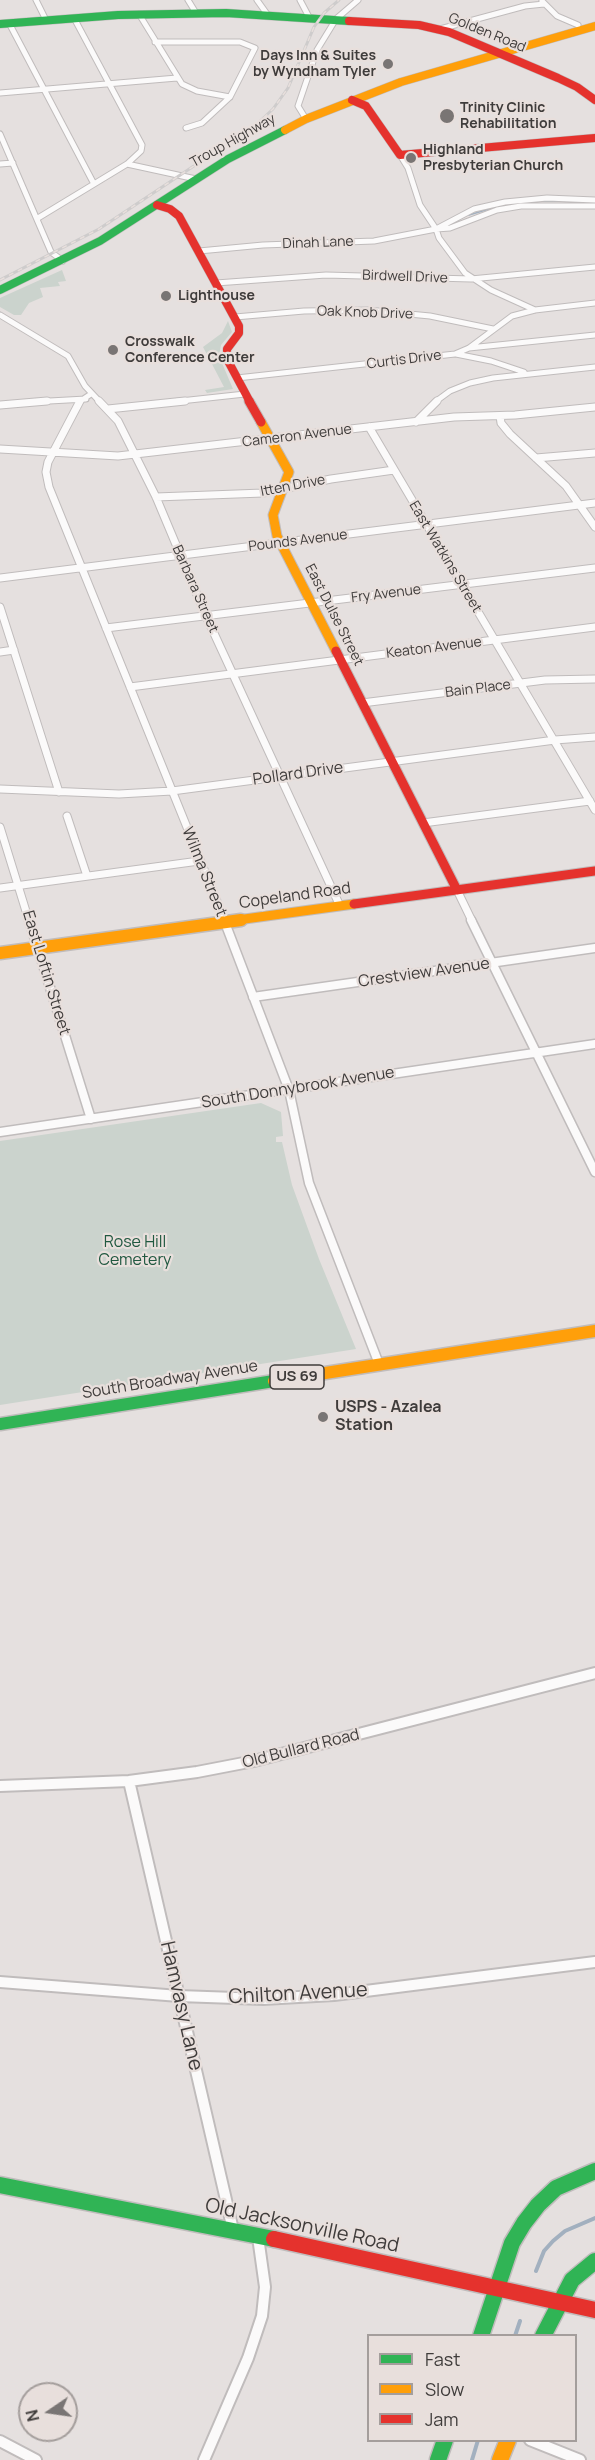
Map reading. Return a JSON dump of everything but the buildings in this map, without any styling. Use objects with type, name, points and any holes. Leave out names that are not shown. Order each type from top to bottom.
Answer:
[{"type":"street","points":[[36,0],[46,20]]},
{"type":"street","points":[[188,0],[196,13]]},
{"type":"street","points":[[257,0],[267,14]]},
{"type":"street","points":[[300,0],[309,17]]},
{"type":"street","points":[[306,119],[298,109],[300,96],[317,50],[330,21],[358,0]]},
{"type":"street","points":[[440,29],[542,2],[557,16],[578,25]]},
{"type":"street","name":"Golden Road","points":[[5,23],[139,14],[196,13],[267,14],[330,21],[419,25],[440,29],[497,52],[577,87],[595,100]]},
{"type":"street","points":[[139,14],[177,78],[186,87],[230,97]]},
{"type":"street","points":[[38,218],[127,164],[141,151],[142,145],[74,18]]},
{"type":"street","name":"Troup Highway","points":[[497,52],[500,49],[595,20]]},
{"type":"street","points":[[5,23],[37,80],[45,89],[94,184]]},
{"type":"street","name":"Troup Highway","points":[[0,290],[100,241],[244,149],[306,119],[352,100],[497,52],[507,52],[595,26]]},
{"type":"street","points":[[156,42],[240,42],[255,48],[230,97],[202,123],[186,128]]},
{"type":"street","points":[[0,93],[177,78]]},
{"type":"street","points":[[352,100],[366,106],[400,155],[408,168],[420,206],[456,263],[471,279],[535,310]]},
{"type":"street","points":[[0,134],[51,252],[63,261]]},
{"type":"street","points":[[400,155],[595,138]]},
{"type":"street","points":[[0,164],[13,163]]},
{"type":"street","points":[[127,164],[196,179]]},
{"type":"street","name":"Dinah Lane","points":[[436,229],[474,209],[506,201],[547,198],[595,200]]},
{"type":"street","points":[[157,205],[177,213],[235,317]]},
{"type":"street","name":"Dinah Lane","points":[[199,251],[263,245],[374,241],[450,228],[497,210],[521,206],[595,206]]},
{"type":"street","name":"Birdwell Drive","points":[[216,283],[299,275],[471,279],[595,267]]},
{"type":"street","name":"Curtis Drive","points":[[237,378],[455,354],[469,348],[512,316],[535,310],[595,303]]},
{"type":"street","name":"Oak Knob Drive","points":[[235,317],[304,311],[368,310],[430,316],[493,329]]},
{"type":"street","name":"Barbara Street","points":[[0,315],[68,356],[84,386],[118,421],[156,497],[206,616],[340,906]]},
{"type":"street","name":"East Dulse Street","points":[[235,317],[240,331],[228,346],[226,354],[245,394],[289,472],[273,515],[280,543],[494,963],[595,1172]]},
{"type":"street","points":[[469,348],[595,334]]},
{"type":"street","points":[[455,354],[491,361],[529,374]]},
{"type":"street","points":[[416,422],[436,401],[460,387],[494,378],[595,367]]},
{"type":"street","points":[[81,399],[91,394]]},
{"type":"street","points":[[108,409],[245,394]]},
{"type":"street","points":[[0,405],[81,399],[98,400]]},
{"type":"street","name":"Wilma Street","points":[[81,399],[53,452],[46,472],[49,487],[225,922],[289,1090],[309,1183],[379,1364]]},
{"type":"street","name":"Cameron Avenue","points":[[0,450],[106,457],[461,417],[500,416],[595,407]]},
{"type":"street","points":[[500,416],[501,423],[510,434],[566,486],[595,527]]},
{"type":"street","name":"East Watkins Street","points":[[369,428],[595,810]]},
{"type":"street","points":[[536,458],[595,453]]},
{"type":"street","name":"Itten Drive","points":[[156,497],[192,494],[244,495],[283,491],[331,478],[394,470]]},
{"type":"street","name":"Pounds Avenue","points":[[0,578],[595,503]]},
{"type":"street","name":"Fry Avenue","points":[[106,628],[595,568]]},
{"type":"street","points":[[0,607],[59,792]]},
{"type":"street","name":"Keaton Avenue","points":[[130,687],[595,627]]},
{"type":"street","points":[[0,652],[14,650]]},
{"type":"street","name":"Bain Place","points":[[362,703],[519,684],[595,679]]},
{"type":"street","name":"Pollard Drive","points":[[0,789],[119,794],[172,791],[555,740],[595,737]]},
{"type":"street","points":[[423,823],[590,801]]},
{"type":"street","points":[[67,816],[87,876]]},
{"type":"street","name":"East Loftin Street","points":[[0,827],[20,885],[37,948],[91,1119]]},
{"type":"street","points":[[0,888],[199,861]]},
{"type":"street","name":"Copeland Road","points":[[0,953],[595,871]]},
{"type":"street","name":"Crestview Avenue","points":[[254,997],[595,948]]},
{"type":"street","name":"South Donnybrook Avenue","points":[[0,1132],[595,1044]]},
{"type":"street","name":"South Broadway Avenue","points":[[0,1424],[595,1332]]},
{"type":"street","name":"Old Bullard Road","points":[[0,1786],[129,1781],[197,1772],[254,1761],[595,1673]]},
{"type":"street","name":"Hamvasy Lane","points":[[129,1781],[233,2230]]},
{"type":"street","name":"Chilton Avenue","points":[[0,1982],[179,1996],[263,1999],[334,1995],[595,1962]]},
{"type":"street","points":[[482,2334],[512,2243],[538,2205],[556,2188],[595,2171]]},
{"type":"street","name":"Old Jacksonville Road","points":[[0,2185],[233,2230],[595,2310]]},
{"type":"street","points":[[204,2460],[248,2358],[262,2316],[265,2287],[258,2237]]},
{"type":"street","points":[[544,2334],[558,2302],[572,2280],[595,2261]]},
{"type":"street","points":[[0,2442],[36,2460]]},
{"type":"street","points":[[438,2460],[444,2442]]},
{"type":"street","points":[[500,2460],[507,2442]]},
{"type":"street","points":[[535,2442],[580,2460]]},
{"type":"green space","points":[[62,270],[66,281],[58,282],[60,286],[40,288],[43,297],[29,303],[21,315],[14,315],[0,307],[0,298]]},
{"type":"green space","points":[[228,321],[232,332],[221,345],[219,356],[233,389],[207,393],[205,390],[224,387],[203,347],[222,333]]},
{"type":"green space","name":"Rose Hill Cemetery","points":[[261,1103],[281,1112],[283,1136],[276,1137],[276,1142],[282,1142],[292,1185],[356,1349],[0,1405],[0,1141]]},
{"type":"waterway","points":[[538,201],[567,201]]},
{"type":"waterway","points":[[580,202],[595,203]]},
{"type":"waterway","points":[[469,215],[496,207]]},
{"type":"waterway","points":[[536,2271],[544,2251],[553,2241],[565,2231],[595,2218]]},
{"type":"waterway","points":[[516,2334],[520,2321]]},
{"type":"waterway","points":[[472,2460],[477,2442]]},
{"type":"railway","points":[[0,280],[99,229],[257,124],[273,109],[288,88],[314,27],[324,13],[339,0]]},
{"type":"traffic: fast","points":[[0,24],[118,15],[226,13],[349,21]]},
{"type":"traffic: fast","points":[[0,290],[100,241],[228,159],[285,130]]},
{"type":"traffic: fast","points":[[0,1424],[274,1381]]},
{"type":"traffic: fast","points":[[482,2334],[512,2243],[524,2223],[538,2205],[556,2188],[595,2171]]},
{"type":"traffic: fast","points":[[0,2185],[274,2239]]},
{"type":"traffic: fast","points":[[544,2334],[572,2280],[595,2261]]},
{"type":"traffic: fast","points":[[438,2460],[444,2442]]},
{"type":"traffic: slow","points":[[285,130],[306,119],[401,82],[595,26]]},
{"type":"traffic: slow","points":[[261,422],[289,472],[273,515],[277,536],[336,651]]},
{"type":"traffic: slow","points":[[0,953],[354,904]]},
{"type":"traffic: slow","points":[[274,1381],[595,1331]]},
{"type":"traffic: slow","points":[[500,2460],[507,2442]]},
{"type":"traffic: jam","points":[[349,21],[419,25],[449,32],[558,78],[577,87],[595,100]]},
{"type":"traffic: jam","points":[[352,100],[366,106],[400,155],[595,138]]},
{"type":"traffic: jam","points":[[157,205],[170,209],[179,216],[239,326],[239,333],[227,349],[227,359],[261,422]]},
{"type":"traffic: jam","points":[[336,651],[457,890]]},
{"type":"traffic: jam","points":[[354,904],[595,871]]},
{"type":"traffic: jam","points":[[274,2239],[595,2310]]},
{"type":"place","name":"Days Inn & Suites by Wyndham Tyler","points":[[388,64]]},
{"type":"place","name":"Trinity Clinic Rehabilitation","points":[[447,116]]},
{"type":"place","name":"Highland Presbyterian Church","points":[[411,158]]},
{"type":"place","name":"Lighthouse","points":[[166,296]]},
{"type":"place","name":"Crosswalk Conference Center","points":[[113,350]]},
{"type":"place","name":"USPS - Azalea Station","points":[[323,1417]]}]
